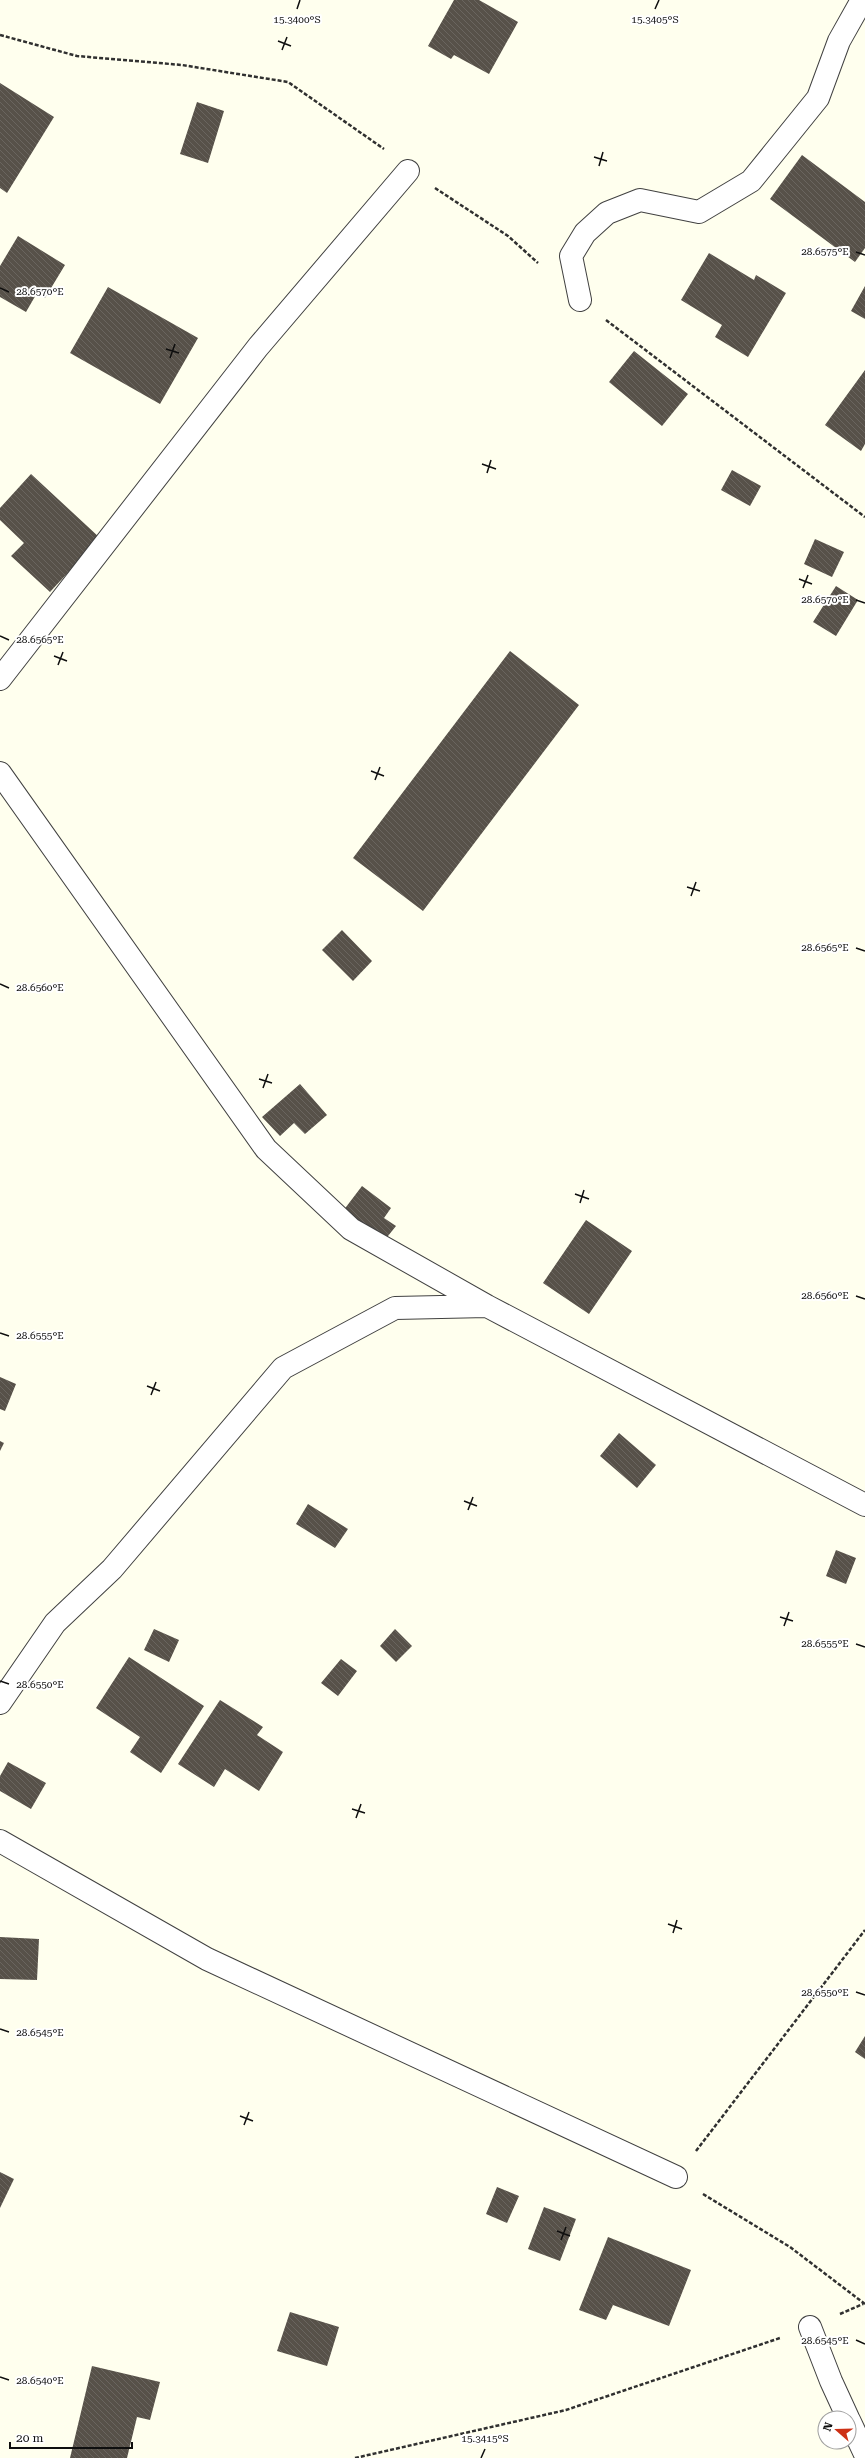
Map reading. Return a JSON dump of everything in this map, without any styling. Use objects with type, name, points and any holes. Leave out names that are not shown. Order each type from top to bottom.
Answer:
[{"type":"street","points":[[580,300],[571,256],[585,233],[606,212],[640,200],[699,212],[750,181],[818,98],[839,41],[862,0]]},
{"type":"street","points":[[0,679],[258,347],[408,171]]},
{"type":"street","points":[[0,774],[266,1149],[352,1229],[487,1306],[865,1505]]},
{"type":"street","points":[[0,1703],[55,1622],[112,1569],[283,1368],[395,1308],[487,1306]]},
{"type":"street","points":[[0,1841],[207,1958],[676,2177]]},
{"type":"street","points":[[810,2327],[844,2410]]},
{"type":"street","points":[[857,2438],[865,2454]]},
{"type":"path","points":[[0,35],[77,56],[182,65],[288,82],[383,148],[408,171],[508,236],[580,300],[865,517]]},
{"type":"path","points":[[355,2458],[566,2410],[810,2327],[864,2304],[790,2247],[676,2177],[865,1930]]},
{"type":"building","points":[[454,0],[479,0],[518,22],[489,74],[454,55],[451,59],[428,46]]},
{"type":"building","points":[[0,83],[54,117],[7,193],[0,188]]},
{"type":"building","points":[[197,102],[224,111],[208,163],[180,154]]},
{"type":"building","points":[[802,155],[865,202],[865,248],[855,262],[770,199]]},
{"type":"building","points":[[18,236],[65,265],[45,298],[37,293],[26,312],[0,297],[0,266]]},
{"type":"building","points":[[709,253],[754,280],[756,275],[786,293],[748,357],[715,337],[722,325],[681,300]]},
{"type":"building","points":[[865,286],[865,319],[851,311]]},
{"type":"building","points":[[108,287],[198,338],[160,404],[70,353]]},
{"type":"building","points":[[634,351],[688,394],[662,426],[609,382]]},
{"type":"building","points":[[865,370],[865,444],[861,451],[825,425]]},
{"type":"building","points":[[732,470],[761,486],[750,506],[721,490]]},
{"type":"building","points":[[31,474],[100,538],[50,592],[11,556],[24,543],[0,520],[0,508]]},
{"type":"building","points":[[815,539],[844,552],[832,577],[804,564]]},
{"type":"building","points":[[836,586],[858,600],[836,636],[813,622]]},
{"type":"building","points":[[510,651],[579,705],[423,911],[353,858]]},
{"type":"building","points":[[342,930],[372,961],[353,981],[322,950]]},
{"type":"building","points":[[300,1084],[327,1115],[305,1134],[294,1123],[280,1136],[262,1117]]},
{"type":"building","points":[[362,1186],[391,1208],[384,1218],[396,1226],[384,1241],[343,1211]]},
{"type":"building","points":[[586,1220],[632,1251],[589,1314],[543,1283]]},
{"type":"building","points":[[0,1377],[16,1384],[5,1411],[0,1409]]},
{"type":"building","points":[[619,1433],[656,1465],[637,1488],[600,1456]]},
{"type":"building","points":[[0,1441],[4,1443],[0,1451]]},
{"type":"building","points":[[308,1504],[348,1529],[335,1548],[296,1524]]},
{"type":"building","points":[[836,1550],[856,1558],[846,1584],[826,1576]]},
{"type":"building","points":[[154,1629],[179,1640],[169,1662],[144,1650]]},
{"type":"building","points":[[395,1629],[412,1646],[396,1662],[380,1646]]},
{"type":"building","points":[[129,1657],[204,1706],[161,1773],[130,1752],[140,1737],[96,1708]]},
{"type":"building","points":[[341,1659],[357,1671],[338,1696],[321,1683]]},
{"type":"building","points":[[220,1700],[263,1727],[257,1735],[283,1752],[259,1791],[225,1769],[214,1787],[178,1764]]},
{"type":"building","points":[[8,1762],[46,1783],[31,1809],[0,1791],[0,1776]]},
{"type":"building","points":[[0,1937],[39,1939],[37,1980],[0,1979]]},
{"type":"building","points":[[865,2036],[865,2059],[855,2052]]},
{"type":"building","points":[[0,2172],[14,2179],[0,2208]]},
{"type":"building","points":[[497,2187],[519,2196],[507,2223],[486,2214]]},
{"type":"building","points":[[544,2207],[576,2219],[560,2261],[528,2249]]},
{"type":"building","points":[[608,2237],[691,2270],[669,2326],[613,2305],[606,2320],[579,2310]]},
{"type":"building","points":[[290,2312],[339,2327],[327,2366],[277,2351]]},
{"type":"building","points":[[92,2366],[160,2382],[150,2420],[137,2417],[127,2458],[70,2458]]}]
